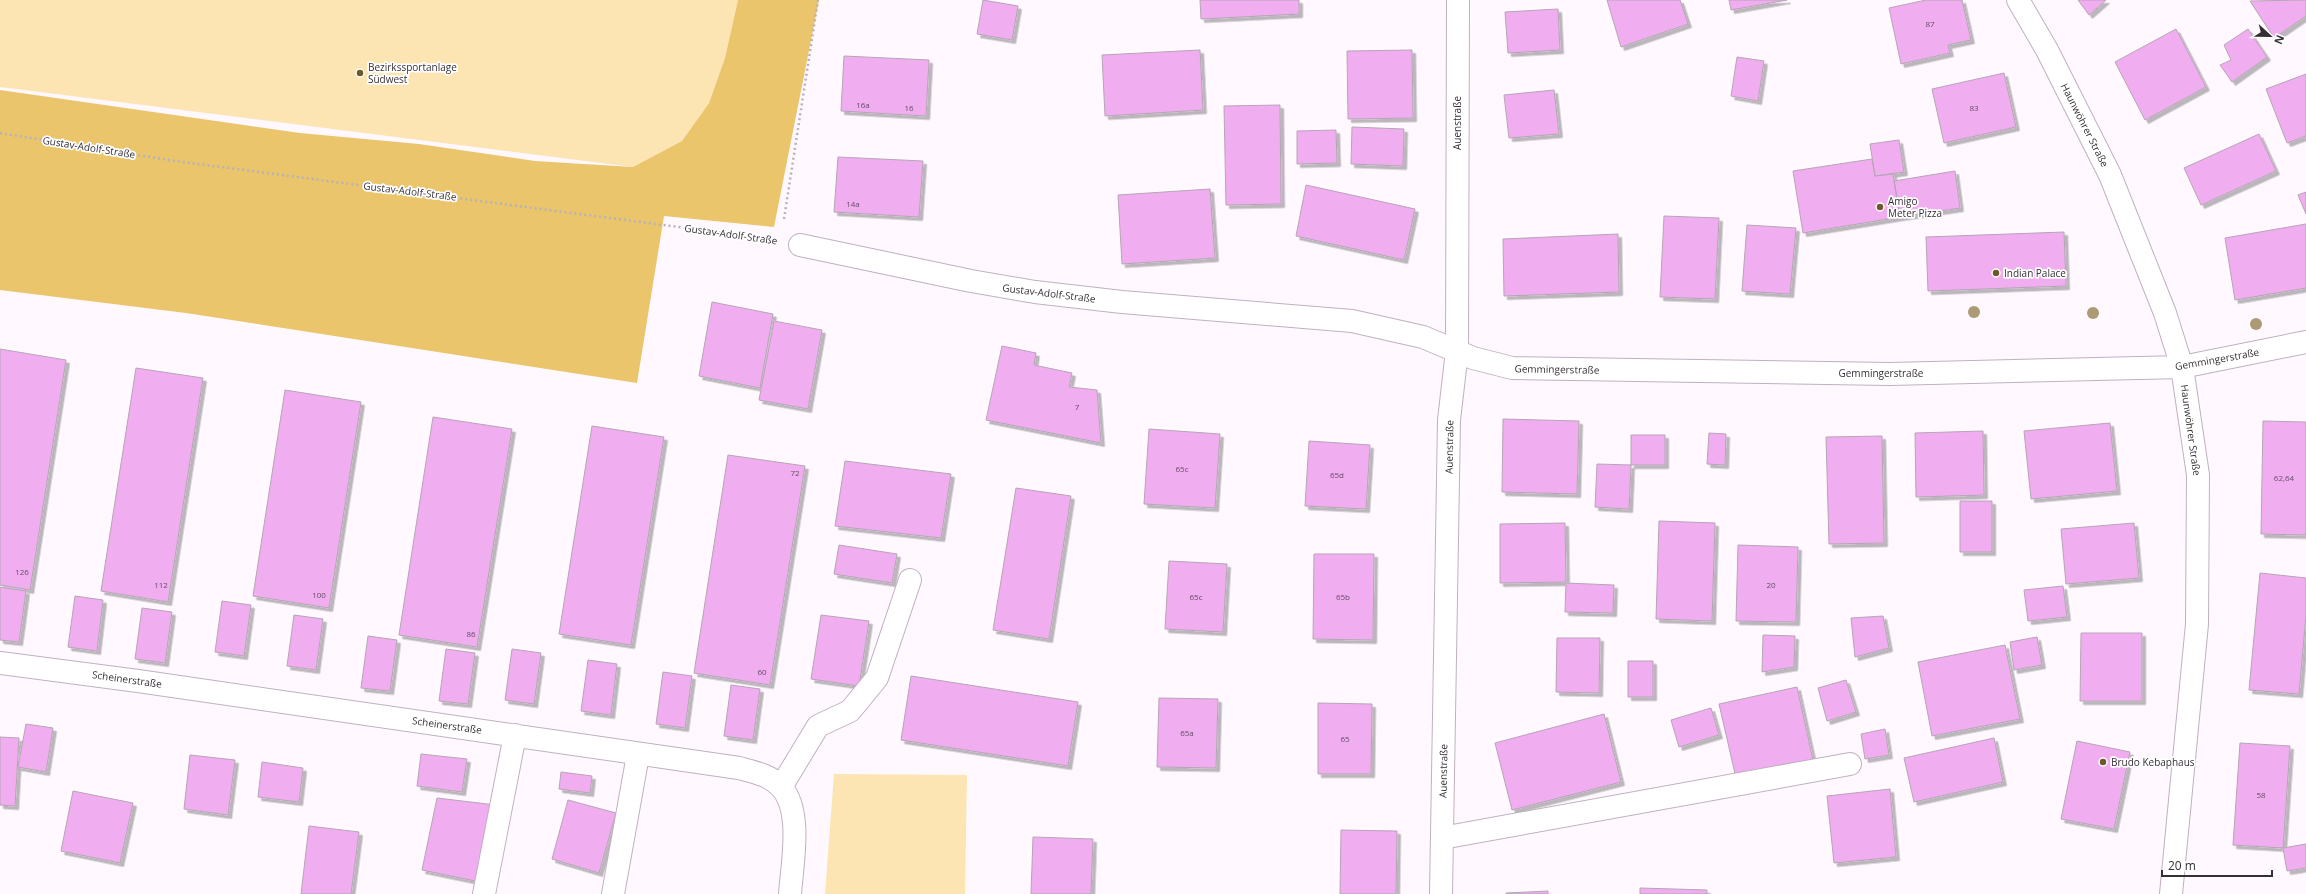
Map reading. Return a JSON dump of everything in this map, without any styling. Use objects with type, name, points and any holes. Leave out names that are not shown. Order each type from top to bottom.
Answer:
[{"type":"street","name":"Auenstraße","points":[[1440,894],[1449,420],[1457,351],[1458,0]]},
{"type":"street","name":"Haunwöhrer Straße","points":[[2018,0],[2047,50],[2110,175],[2165,312],[2182,367],[2198,475],[2197,624],[2171,894]]},
{"type":"street","name":"Gustav-Adolf-Straße","points":[[790,243],[971,281],[1035,292],[1122,302],[1352,321],[1422,337],[1457,351]]},
{"type":"street","name":"Gemmingerstraße","points":[[1457,351],[1472,358],[1512,368],[1890,374],[2182,367],[2306,342]]},
{"type":"street","points":[[781,786],[818,726],[850,711],[877,678],[910,580]]},
{"type":"street","name":"Scheinerstraße","points":[[0,663],[515,735],[638,755],[739,768],[763,774],[781,786],[792,805],[794,833],[790,894]]},
{"type":"street","points":[[484,894],[515,735]]},
{"type":"street","points":[[613,894],[638,755]]},
{"type":"street","points":[[1442,838],[1850,764]]},
{"type":"path","points":[[790,243],[818,0]]},
{"type":"path","name":"Gustav-Adolf-Straße","points":[[0,133],[175,161],[790,243]]},
{"type":"shaded area","name":"Bezirkssportanlage Südwest","points":[[0,0],[738,0],[725,58],[709,103],[682,141],[633,167],[0,87]]},
{"type":"shaded area","points":[[738,0],[819,0],[774,227],[664,216],[637,383],[186,313],[0,290],[0,90],[300,133],[419,144],[535,161],[633,167],[682,141],[709,103],[725,58]]},
{"type":"shaded area","points":[[834,774],[967,775],[965,894],[825,894]]},
{"type":"building","points":[[983,0],[1018,6],[1012,40],[977,34]]},
{"type":"building","points":[[1200,0],[1299,0],[1299,14],[1201,19]]},
{"type":"building","points":[[1607,0],[1680,0],[1688,24],[1621,47]]},
{"type":"building","points":[[1729,0],[1787,0],[1731,10]]},
{"type":"building","points":[[1926,0],[1962,0],[1971,40],[1948,45],[1950,53],[1901,64],[1889,8]]},
{"type":"building","points":[[2078,0],[2106,0],[2089,15]]},
{"type":"building","points":[[2306,0],[2306,16],[2274,38],[2250,1]]},
{"type":"building","points":[[1558,9],[1560,50],[1508,53],[1505,12]]},
{"type":"building","points":[[2176,29],[2206,87],[2145,120],[2115,62]]},
{"type":"building","points":[[2248,29],[2267,57],[2232,82],[2220,65],[2231,60],[2224,45]]},
{"type":"building","points":[[1200,50],[1203,110],[1105,116],[1102,55]]},
{"type":"building","points":[[1412,50],[1413,118],[1348,119],[1347,51]]},
{"type":"building","points":[[844,56],[929,60],[926,116],[841,111]]},
{"type":"building","points":[[1737,57],[1764,61],[1758,101],[1731,96]]},
{"type":"building","points":[[2004,73],[2016,127],[1944,143],[1932,89]]},
{"type":"building","points":[[2306,74],[2306,136],[2287,143],[2266,89]]},
{"type":"building","points":[[1554,90],[1559,134],[1509,138],[1504,95]]},
{"type":"building","points":[[1280,105],[1281,204],[1226,205],[1224,106]]},
{"type":"building","points":[[1352,127],[1404,129],[1403,166],[1351,164]]},
{"type":"building","points":[[1336,130],[1337,163],[1297,164],[1297,131]]},
{"type":"building","points":[[2259,134],[2276,171],[2201,205],[2184,168]]},
{"type":"building","points":[[1899,140],[1904,172],[1875,176],[1870,144]]},
{"type":"building","points":[[838,157],[923,161],[919,217],[834,212]]},
{"type":"building","points":[[1872,159],[1875,176],[1893,174],[1900,217],[1803,233],[1793,171]]},
{"type":"building","points":[[1955,171],[1960,208],[1900,217],[1894,181]]},
{"type":"building","points":[[1306,185],[1415,209],[1404,260],[1296,236]]},
{"type":"building","points":[[1210,189],[1215,258],[1122,264],[1118,195]]},
{"type":"building","points":[[2306,192],[2306,214],[2298,195]]},
{"type":"building","points":[[1664,216],[1719,218],[1715,299],[1660,297]]},
{"type":"building","points":[[2306,224],[2306,288],[2235,300],[2225,238]]},
{"type":"building","points":[[1747,225],[1796,228],[1790,294],[1742,291]]},
{"type":"building","name":"Indian Palace","points":[[2064,232],[2066,286],[1928,291],[1926,237]]},
{"type":"building","points":[[1618,234],[1619,292],[1504,296],[1503,239]]},
{"type":"building","points":[[712,302],[773,314],[760,388],[699,376]]},
{"type":"building","points":[[774,321],[822,330],[808,409],[759,400]]},
{"type":"building","points":[[1002,346],[1036,353],[1034,365],[1072,373],[1069,387],[1097,390],[1101,443],[986,420]]},
{"type":"building","points":[[0,349],[66,360],[30,590],[0,585]]},
{"type":"building","points":[[136,368],[203,378],[168,602],[101,591]]},
{"type":"building","points":[[285,390],[361,402],[329,608],[253,596]]},
{"type":"building","points":[[433,417],[512,429],[477,647],[399,635]]},
{"type":"building","points":[[1503,419],[1579,421],[1577,494],[1502,492]]},
{"type":"building","points":[[2263,421],[2306,422],[2306,535],[2261,534]]},
{"type":"building","points":[[2110,423],[2117,491],[2031,499],[2024,431]]},
{"type":"building","points":[[592,426],[664,437],[631,645],[559,634]]},
{"type":"building","points":[[1149,429],[1220,434],[1215,508],[1144,504]]},
{"type":"building","points":[[1983,431],[1984,495],[1916,497],[1915,433]]},
{"type":"building","points":[[1709,433],[1726,434],[1725,465],[1707,464]]},
{"type":"building","points":[[1631,435],[1665,435],[1665,465],[1631,465]]},
{"type":"building","points":[[1882,436],[1884,543],[1829,544],[1826,437]]},
{"type":"building","points":[[1309,441],[1370,445],[1366,509],[1305,506]]},
{"type":"building","points":[[728,455],[805,466],[770,685],[694,673]]},
{"type":"building","points":[[845,461],[951,474],[941,538],[835,526]]},
{"type":"building","points":[[1597,464],[1631,465],[1629,509],[1595,507]]},
{"type":"building","points":[[1016,488],[1071,496],[1049,639],[993,630]]},
{"type":"building","points":[[1960,501],[1992,501],[1992,552],[1960,552]]},
{"type":"building","points":[[1659,521],[1715,523],[1712,621],[1656,619]]},
{"type":"building","points":[[1565,523],[1566,582],[1500,583],[1500,524]]},
{"type":"building","points":[[2134,523],[2139,578],[2066,584],[2061,529]]},
{"type":"building","points":[[839,545],[897,554],[892,583],[834,574]]},
{"type":"building","points":[[1738,545],[1798,547],[1796,622],[1736,621]]},
{"type":"building","points":[[1314,554],[1374,554],[1373,640],[1313,639]]},
{"type":"building","points":[[1169,561],[1227,564],[1223,632],[1165,629]]},
{"type":"building","points":[[2260,573],[2306,578],[2306,615],[2299,694],[2249,690]]},
{"type":"building","points":[[1566,583],[1614,585],[1613,613],[1565,612]]},
{"type":"building","points":[[2063,586],[2067,617],[2028,621],[2024,590]]},
{"type":"building","points":[[0,587],[26,591],[19,642],[0,640]]},
{"type":"building","points":[[75,596],[103,600],[97,651],[68,647]]},
{"type":"building","points":[[222,601],[251,605],[244,656],[215,652]]},
{"type":"building","points":[[142,608],[172,612],[165,663],[135,659]]},
{"type":"building","points":[[294,615],[323,619],[316,670],[287,666]]},
{"type":"building","points":[[821,615],[869,621],[859,686],[811,679]]},
{"type":"building","points":[[1883,616],[1889,648],[1855,657],[1851,618]]},
{"type":"building","points":[[2081,633],[2142,633],[2142,701],[2080,701]]},
{"type":"building","points":[[1763,635],[1795,636],[1794,667],[1762,672]]},
{"type":"building","points":[[368,636],[397,640],[390,691],[361,688]]},
{"type":"building","points":[[2037,637],[2042,665],[2014,670],[2010,642]]},
{"type":"building","points":[[1557,638],[1600,638],[1599,693],[1556,692]]},
{"type":"building","points":[[2005,645],[2020,719],[1932,736],[1918,662]]},
{"type":"building","points":[[446,649],[475,653],[468,704],[439,701]]},
{"type":"building","points":[[512,649],[541,653],[534,704],[505,700]]},
{"type":"building","points":[[588,660],[617,664],[611,715],[581,711]]},
{"type":"building","points":[[1628,661],[1653,661],[1653,697],[1628,697]]},
{"type":"building","points":[[663,672],[692,676],[685,728],[656,724]]},
{"type":"building","points":[[911,676],[1078,702],[1068,766],[901,740]]},
{"type":"building","points":[[1846,680],[1856,712],[1827,721],[1818,688]]},
{"type":"building","points":[[731,685],[760,689],[753,740],[724,736]]},
{"type":"building","points":[[1797,687],[1813,760],[1736,778],[1719,704]]},
{"type":"building","points":[[1159,698],[1218,699],[1216,768],[1157,767]]},
{"type":"building","points":[[1318,703],[1372,704],[1371,774],[1318,774]]},
{"type":"building","points":[[1711,708],[1719,735],[1679,747],[1671,720]]},
{"type":"building","points":[[1604,714],[1621,782],[1512,810],[1495,743]]},
{"type":"building","points":[[26,724],[53,728],[46,772],[18,767]]},
{"type":"building","points":[[1885,729],[1889,755],[1865,759],[1861,734]]},
{"type":"building","points":[[0,737],[19,738],[15,806],[0,805]]},
{"type":"building","points":[[1994,738],[2003,782],[1914,802],[1904,758]]},
{"type":"building","points":[[2077,741],[2130,752],[2114,829],[2061,819]]},
{"type":"building","points":[[2240,743],[2290,746],[2283,848],[2233,845]]},
{"type":"building","points":[[421,754],[467,759],[462,792],[417,786]]},
{"type":"building","points":[[190,755],[235,760],[228,815],[184,809]]},
{"type":"building","points":[[262,762],[303,768],[299,802],[258,797]]},
{"type":"building","points":[[561,772],[592,776],[590,793],[559,789]]},
{"type":"building","points":[[1890,789],[1896,857],[1834,863],[1827,796]]},
{"type":"building","points":[[73,791],[133,803],[120,863],[61,851]]},
{"type":"building","points":[[437,798],[496,805],[480,882],[422,870]]},
{"type":"building","points":[[568,800],[616,813],[599,873],[552,859]]},
{"type":"building","points":[[309,826],[359,832],[351,894],[301,894]]},
{"type":"building","points":[[1341,830],[1397,831],[1396,894],[1340,894]]},
{"type":"building","points":[[1033,837],[1093,839],[1091,894],[1031,894]]},
{"type":"building","points":[[2306,844],[2306,868],[2287,871],[2283,848]]},
{"type":"building","points":[[1640,888],[1707,890],[1707,894],[1640,894]]},
{"type":"building","points":[[1548,891],[1548,894],[1506,894],[1506,893]]},
{"type":"place","name":"Bezirkssportanlage Südwest","points":[[360,73]]},
{"type":"place","name":"Amigo Meter Pizza","points":[[1880,207]]},
{"type":"place","name":"Indian Palace","points":[[1996,273]]},
{"type":"place","name":"Brudo Kebaphaus","points":[[2103,762]]}]
